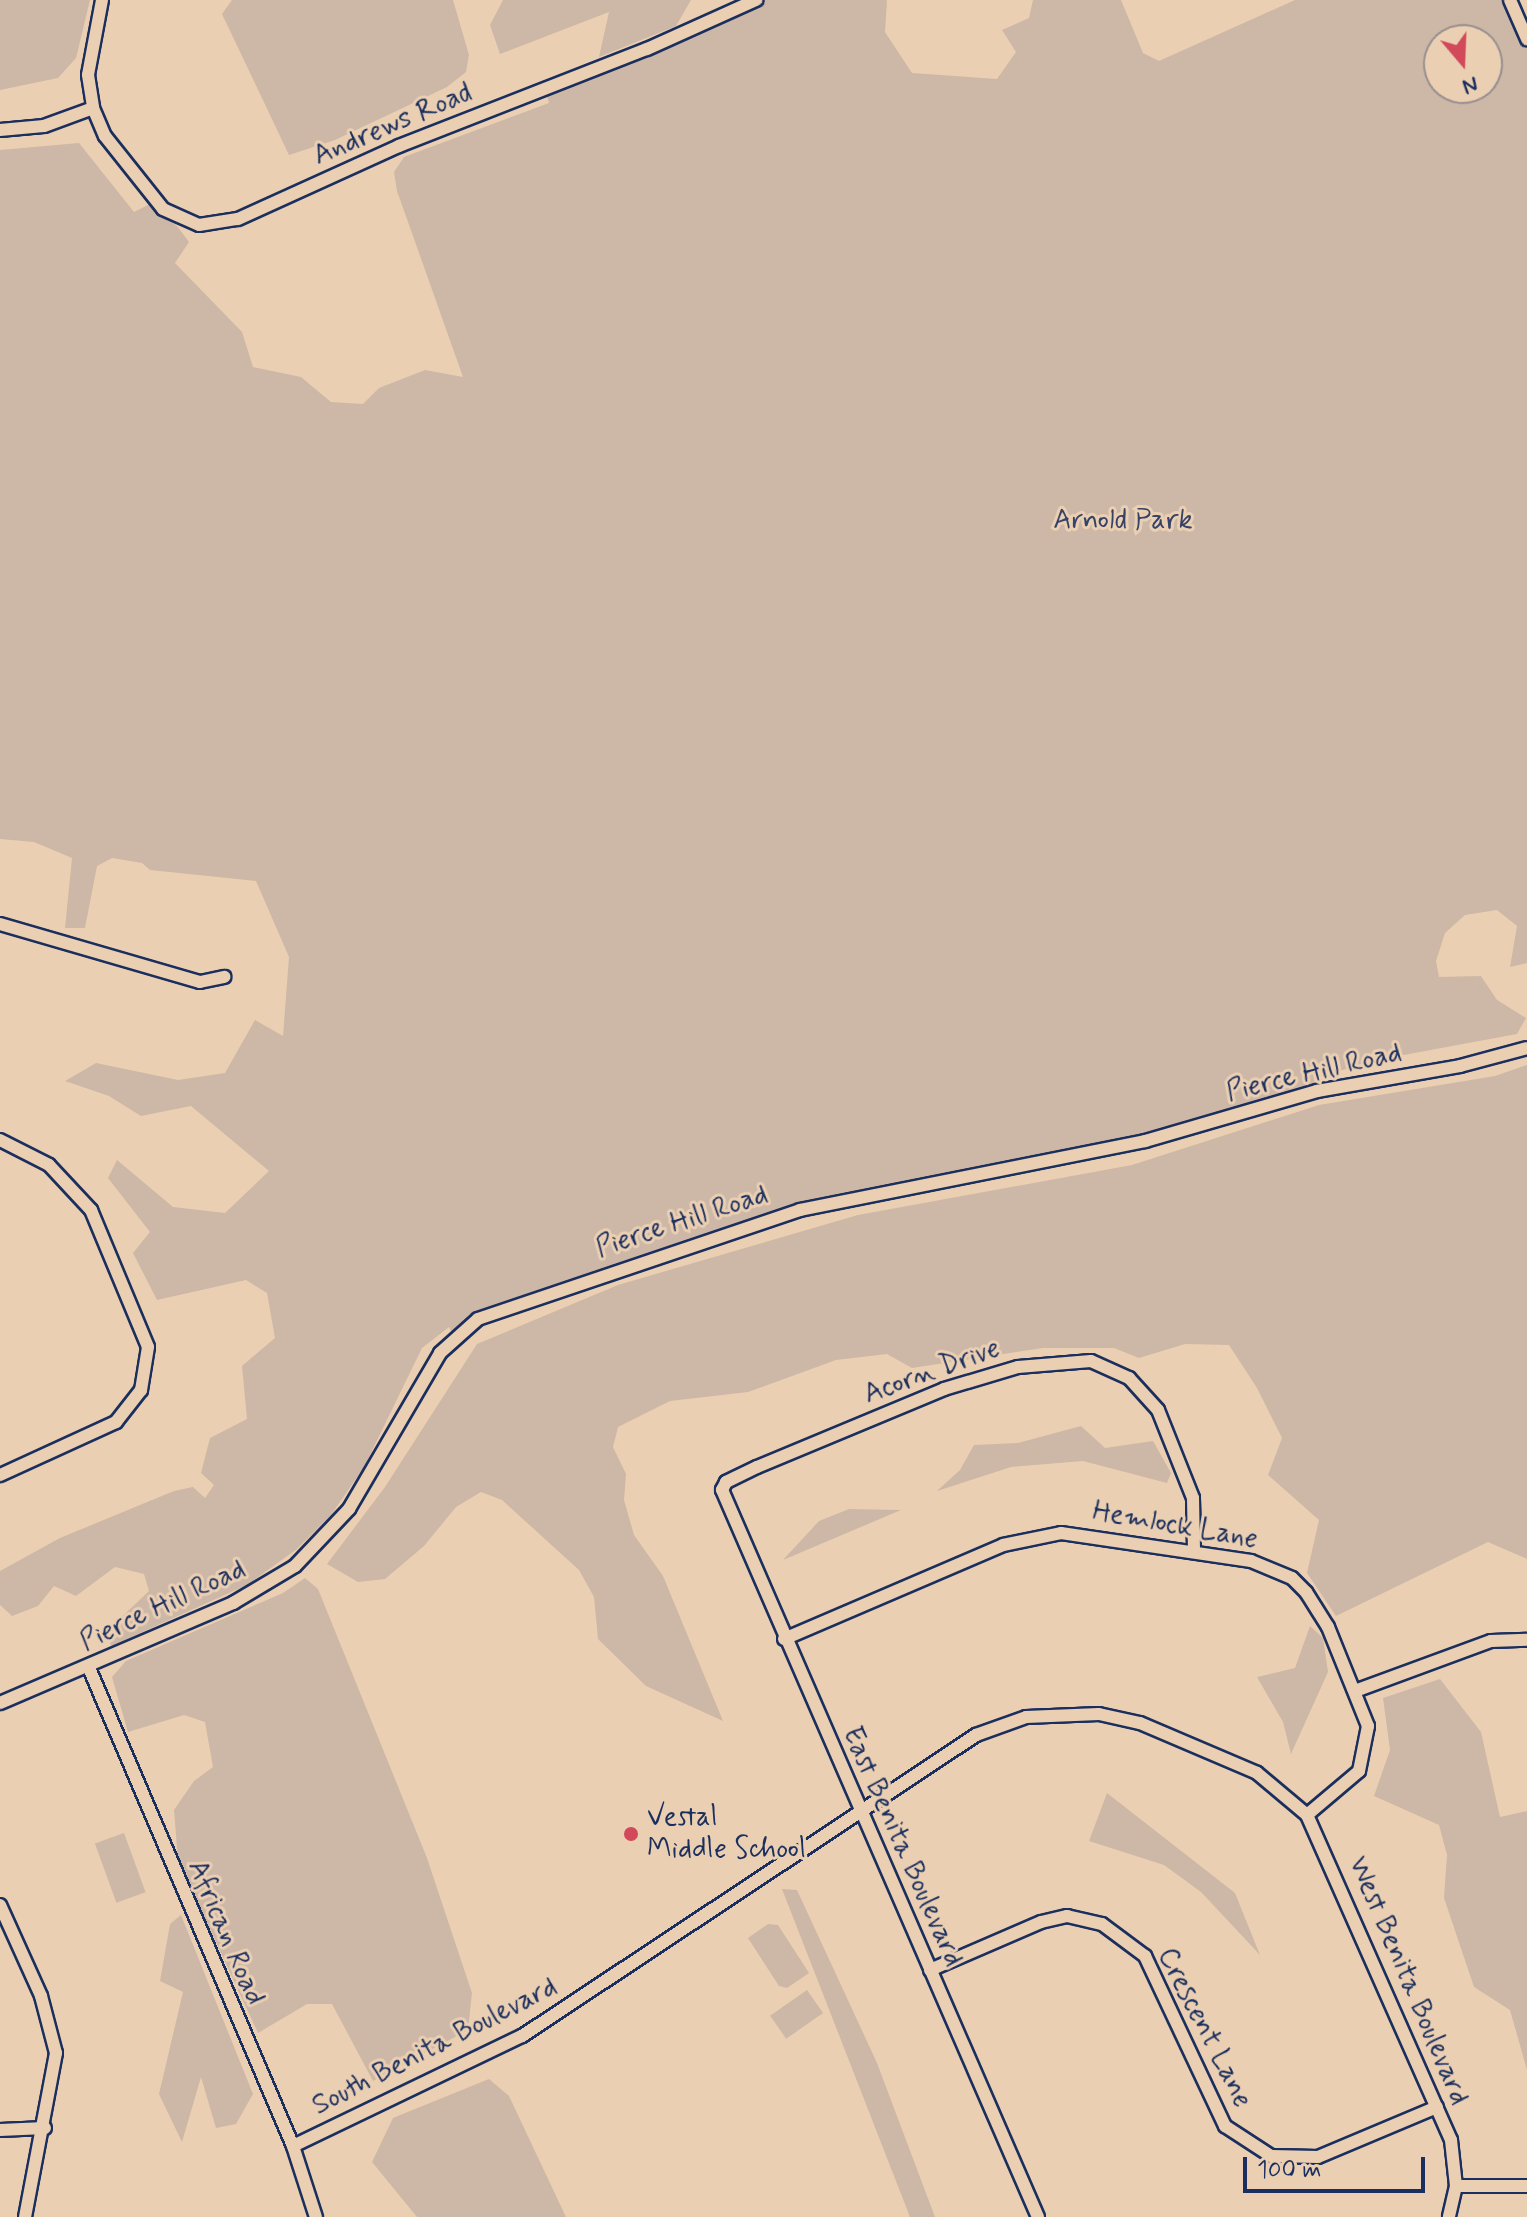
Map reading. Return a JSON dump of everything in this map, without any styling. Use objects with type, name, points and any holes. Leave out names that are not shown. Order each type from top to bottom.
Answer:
[{"type":"street","points":[[0,130],[44,126],[93,108],[88,75],[102,0]]},
{"type":"street","name":"Andrews Road","points":[[93,108],[105,136],[163,209],[199,225],[222,225],[399,146],[647,49],[756,0]]},
{"type":"street","points":[[1510,0],[1527,39]]},
{"type":"street","points":[[0,924],[200,982],[224,977]]},
{"type":"street","name":"Pierce Hill Road","points":[[0,1703],[89,1668],[233,1603],[295,1566],[349,1509],[440,1353],[478,1319],[800,1210],[1145,1141],[1317,1091],[1460,1066],[1527,1048]]},
{"type":"street","points":[[0,1140],[49,1165],[91,1210],[148,1347],[141,1390],[116,1422],[0,1475]]},
{"type":"street","name":"Acorn Drive","points":[[723,1495],[726,1482],[944,1389],[1018,1367],[1091,1361],[1129,1378],[1158,1410],[1193,1498],[1194,1550]]},
{"type":"street","name":"East Benita Boulevard","points":[[723,1495],[1038,2217]]},
{"type":"street","name":"Hemlock Lane","points":[[784,1639],[1003,1545],[1061,1533],[1194,1550],[1251,1561],[1292,1578],[1328,1627],[1368,1726],[1366,1755],[1343,1788],[1307,1815]]},
{"type":"street","points":[[1355,1691],[1491,1641],[1527,1640]]},
{"type":"street","name":"African Road","points":[[89,1668],[293,2146],[316,2217]]},
{"type":"street","name":"South Benita Boulevard","points":[[293,2146],[522,2036],[976,1735],[1026,1717],[1065,1713],[1140,1723],[1257,1773],[1307,1815]]},
{"type":"street","name":"West Benita Boulevard","points":[[1307,1815],[1451,2140],[1456,2186],[1449,2217]]},
{"type":"street","points":[[0,1905],[50,2022],[56,2075],[25,2217]]},
{"type":"street","name":"Crescent Lane","points":[[930,1970],[1041,1922],[1067,1916],[1102,1924],[1145,1956],[1225,2126],[1271,2156],[1318,2157],[1437,2107]]},
{"type":"street","points":[[0,2130],[45,2128]]},
{"type":"street","points":[[1456,2186],[1527,2186]]},
{"type":"green space","points":[[0,0],[90,0],[76,58],[58,78],[0,90]]},
{"type":"green space","points":[[232,0],[453,0],[469,55],[466,72],[447,87],[335,140],[289,155],[222,14]]},
{"type":"green space","points":[[503,0],[691,0],[676,26],[599,57],[609,12],[500,54],[490,25]]},
{"type":"green space","name":"Arnold Park","points":[[756,0],[887,0],[885,32],[912,73],[997,79],[1016,52],[1002,30],[1029,18],[1033,0],[1121,0],[1143,53],[1159,61],[1295,0],[1510,0],[1527,39],[1527,963],[1510,967],[1517,926],[1497,910],[1465,915],[1445,933],[1436,961],[1439,977],[1481,976],[1497,1000],[1526,1018],[1517,1034],[1382,1059],[1314,1078],[1317,1091],[1145,1141],[842,1200],[521,1301],[454,1337],[449,1327],[422,1348],[364,1467],[331,1515],[297,1549],[247,1585],[111,1646],[108,1630],[149,1591],[144,1574],[115,1567],[76,1596],[54,1586],[38,1606],[12,1616],[0,1605],[0,1571],[60,1538],[174,1491],[193,1487],[205,1498],[214,1485],[201,1473],[210,1438],[247,1419],[242,1366],[275,1338],[267,1293],[246,1280],[157,1300],[133,1253],[150,1232],[108,1178],[117,1160],[173,1207],[225,1213],[269,1171],[191,1106],[141,1116],[109,1096],[65,1081],[96,1063],[178,1080],[225,1073],[255,1020],[283,1036],[289,957],[256,881],[150,870],[142,863],[112,858],[97,866],[85,928],[65,928],[72,858],[34,842],[0,839],[0,150],[79,143],[134,212],[150,204],[177,226],[189,242],[175,263],[242,332],[253,367],[301,377],[331,402],[363,404],[379,388],[425,370],[463,377],[397,191],[394,172],[404,157],[549,103],[545,89]]},
{"type":"green space","points":[[1527,1065],[1527,1559],[1488,1542],[1336,1616],[1307,1573],[1319,1520],[1268,1475],[1282,1438],[1257,1388],[1229,1345],[1185,1344],[1139,1358],[1114,1348],[1043,1348],[912,1368],[887,1354],[836,1360],[748,1392],[670,1401],[618,1427],[613,1447],[626,1474],[624,1500],[634,1535],[663,1576],[723,1721],[646,1686],[598,1639],[594,1597],[579,1570],[502,1500],[481,1492],[456,1507],[424,1546],[385,1579],[358,1582],[327,1564],[385,1487],[477,1344],[618,1285],[858,1215],[1132,1165],[1319,1105],[1495,1076]]},
{"type":"green space","points":[[1081,1426],[1105,1448],[1153,1441],[1171,1473],[1167,1483],[1083,1461],[1011,1467],[937,1491],[960,1470],[974,1445],[1018,1443]]},
{"type":"green space","points":[[849,1509],[901,1510],[783,1560],[819,1521]]},
{"type":"green space","points":[[305,1578],[318,1589],[427,1858],[472,1993],[468,2030],[373,2081],[332,2004],[307,2004],[258,2033],[178,1860],[174,1810],[194,1781],[213,1767],[205,1722],[184,1715],[128,1732],[112,1677],[126,1661],[283,1593]]},
{"type":"green space","points":[[1310,1626],[1323,1638],[1328,1672],[1291,1754],[1283,1722],[1257,1677],[1295,1668]]},
{"type":"green space","points":[[1440,1679],[1481,1732],[1500,1817],[1527,1811],[1527,2070],[1510,2010],[1474,1987],[1444,1898],[1447,1855],[1439,1825],[1374,1796],[1390,1750],[1383,1698]]},
{"type":"green space","points":[[1107,1793],[1235,1893],[1260,1955],[1201,1892],[1164,1865],[1089,1841]]},
{"type":"green space","points":[[124,1833],[146,1892],[116,1903],[95,1844]]},
{"type":"green space","points":[[782,1889],[797,1890],[877,2063],[935,2217],[910,2217]]},
{"type":"green space","points":[[181,1915],[253,2094],[236,2124],[216,2128],[201,2077],[182,2142],[159,2094],[183,1992],[160,1981],[170,1924]]},
{"type":"green space","points":[[768,1924],[778,1925],[809,1973],[787,1988],[779,1986],[748,1938]]},
{"type":"green space","points":[[807,1990],[823,2013],[786,2039],[770,2016]]},
{"type":"green space","points":[[489,2079],[509,2096],[566,2217],[417,2217],[372,2162],[393,2118]]},
{"type":"place","name":"Vestal Middle School","points":[[631,1834]]}]
